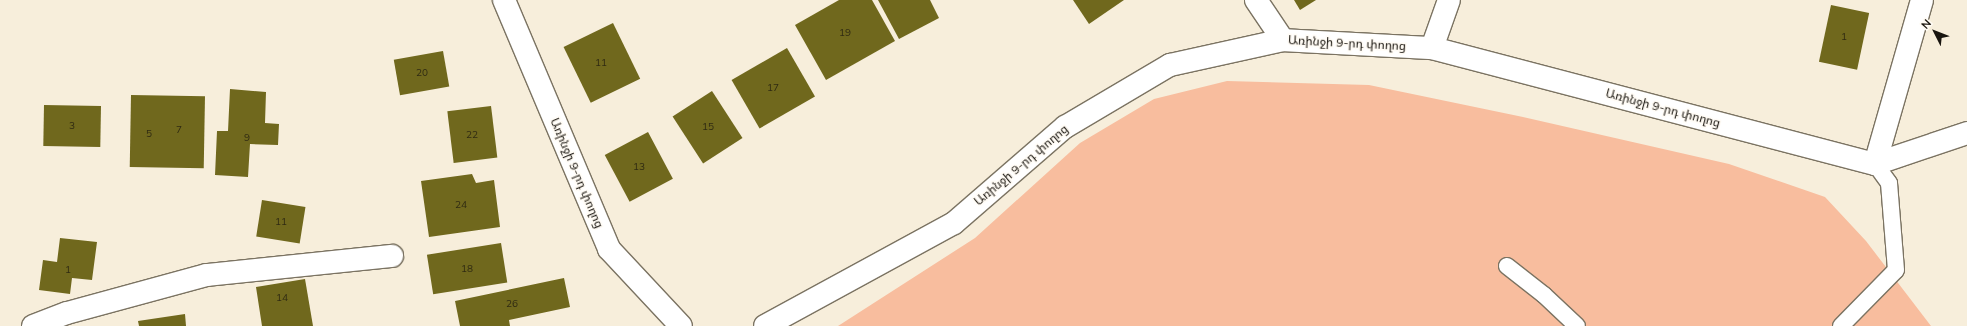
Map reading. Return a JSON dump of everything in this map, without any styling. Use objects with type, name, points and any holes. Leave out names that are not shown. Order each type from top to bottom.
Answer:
[{"type":"street","name":"Առինջի 9-րդ փողոց","points":[[504,0],[609,249],[681,326]]},
{"type":"street","points":[[1256,0],[1283,40]]},
{"type":"street","points":[[1432,48],[1450,0]]},
{"type":"street","points":[[1875,164],[1922,0]]},
{"type":"street","name":"Առինջի 9-րդ փողոց","points":[[765,326],[954,223],[1065,127],[1170,65],[1283,40],[1432,48],[1875,164]]},
{"type":"street","points":[[1875,164],[1967,133]]},
{"type":"street","points":[[33,326],[67,313],[207,275],[392,256]]},
{"type":"lane","points":[[1841,326],[1896,270],[1889,183],[1875,164]]},
{"type":"lane","points":[[1507,266],[1544,295],[1577,326]]},
{"type":"shaded area","points":[[1227,81],[1369,85],[1523,117],[1729,164],[1825,197],[1866,241],[1931,326],[838,326],[975,238],[1080,143],[1154,99]]},
{"type":"building","points":[[839,0],[872,0],[895,41],[826,80],[795,25]]},
{"type":"building","points":[[878,0],[930,0],[939,18],[899,39]]},
{"type":"building","points":[[1073,0],[1124,0],[1089,24]]},
{"type":"building","points":[[1294,0],[1316,0],[1300,10]]},
{"type":"building","points":[[1831,5],[1869,13],[1857,70],[1819,62]]},
{"type":"building","points":[[613,23],[640,79],[591,103],[564,47]]},
{"type":"building","points":[[787,48],[815,96],[760,128],[732,80]]},
{"type":"building","points":[[443,51],[449,86],[400,95],[394,60]]},
{"type":"building","points":[[230,89],[266,92],[265,123],[279,124],[278,145],[250,144],[248,177],[215,175],[217,131],[228,131]]},
{"type":"building","points":[[712,91],[742,138],[703,164],[673,117]]},
{"type":"building","points":[[131,95],[205,96],[204,168],[130,167]]},
{"type":"building","points":[[44,105],[101,106],[100,147],[43,146]]},
{"type":"building","points":[[491,106],[497,158],[454,163],[447,111]]},
{"type":"building","points":[[648,132],[673,179],[630,202],[605,155]]},
{"type":"building","points":[[472,174],[476,183],[494,180],[500,227],[429,237],[421,181]]},
{"type":"building","points":[[262,200],[305,207],[300,243],[256,237]]},
{"type":"building","points":[[60,238],[97,242],[92,280],[72,278],[70,294],[39,290],[43,260],[57,262]]},
{"type":"building","points":[[501,243],[507,283],[433,294],[427,255]]},
{"type":"building","points":[[564,278],[570,307],[509,320],[510,326],[460,326],[455,301]]},
{"type":"building","points":[[305,279],[313,326],[262,326],[256,287]]},
{"type":"building","points":[[185,314],[186,326],[139,326],[138,321]]}]
